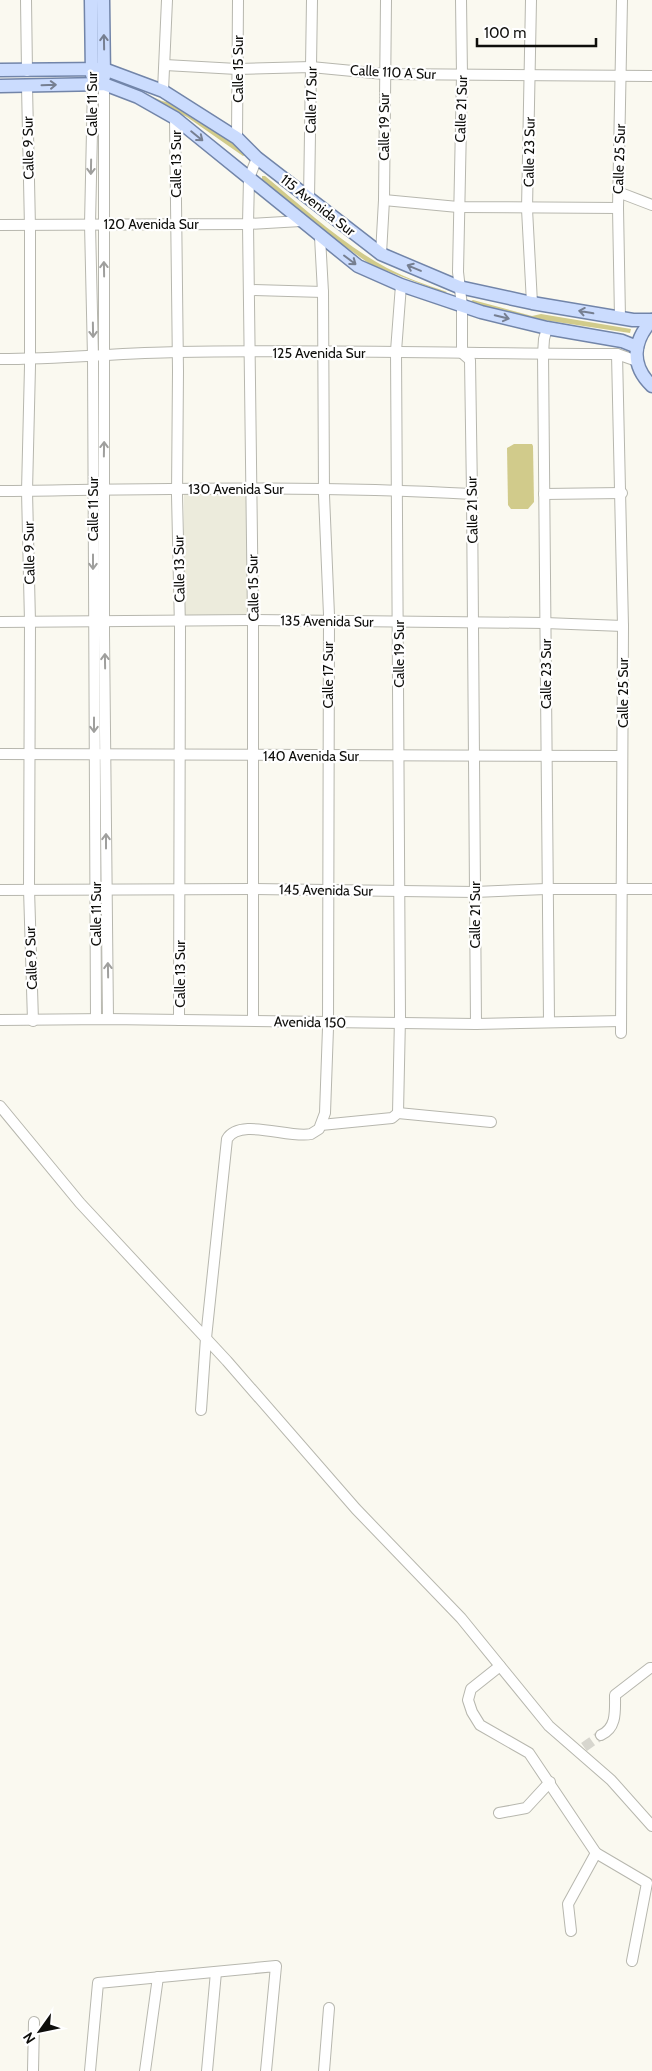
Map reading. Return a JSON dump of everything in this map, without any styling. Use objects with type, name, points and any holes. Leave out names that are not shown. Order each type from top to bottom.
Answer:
[{"type":"main road","name":"Calle 11 Sur","points":[[91,0],[98,69]]},
{"type":"main road","name":"Calle 11 Sur","points":[[98,84],[103,0]]},
{"type":"main road","name":"115 Avenida Sur","points":[[0,70],[98,69],[163,91],[237,138],[257,158],[381,254],[458,286],[532,303],[620,318],[652,320]]},
{"type":"main road","name":"115 Avenida Sur","points":[[0,86],[98,84],[138,97],[176,118],[358,266],[401,285],[462,306],[547,328],[622,341],[637,348]]},
{"type":"main road","points":[[652,320],[638,340],[637,348],[637,361],[642,375],[652,386]]},
{"type":"street","points":[[26,0],[27,71]]},
{"type":"street","points":[[163,91],[167,0]]},
{"type":"street","name":"Calle 15 Sur","points":[[237,138],[238,0]]},
{"type":"street","name":"Calle 17 Sur","points":[[309,199],[312,0]]},
{"type":"street","name":"Calle 19 Sur","points":[[381,254],[384,200],[386,0]]},
{"type":"street","name":"Calle 21 Sur","points":[[461,0],[462,75],[458,286],[462,306],[462,353],[470,360],[476,1024]]},
{"type":"street","name":"Calle 23 Sur","points":[[531,0],[528,209],[532,303]]},
{"type":"street","name":"Calle 25 Sur","points":[[620,318],[618,192],[622,76],[622,0]]},
{"type":"street","name":"Calle 110 A Sur","points":[[165,65],[237,69],[311,68],[384,74],[652,76]]},
{"type":"street","name":"Calle 11 Sur","points":[[98,84],[90,224],[93,357],[94,753],[108,1019]]},
{"type":"street","name":"Calle 11 Sur","points":[[96,1019],[106,753],[105,357],[98,84]]},
{"type":"street","name":"Calle 9 Sur","points":[[27,86],[30,225],[30,359],[27,491],[30,622],[29,889],[32,1021]]},
{"type":"street","name":"Calle 13 Sur","points":[[176,118],[177,490],[180,620],[179,1020]]},
{"type":"street","name":"Calle 15 Sur","points":[[252,1020],[254,755],[248,224],[249,178],[257,158]]},
{"type":"street","points":[[618,192],[652,205]]},
{"type":"street","points":[[384,200],[458,208],[618,208]]},
{"type":"street","name":"120 Avenida Sur","points":[[0,225],[248,224],[301,221]]},
{"type":"street","name":"Calle 17 Sur","points":[[320,237],[323,292],[322,352],[328,622],[328,1023],[325,1114],[321,1125]]},
{"type":"street","name":"Calle 19 Sur","points":[[400,1022],[396,353],[401,285]]},
{"type":"street","points":[[250,290],[323,292]]},
{"type":"street","name":"Calle 23 Sur","points":[[547,328],[543,354],[548,1021]]},
{"type":"street","name":"125 Avenida Sur","points":[[0,359],[105,357],[177,352],[322,352],[618,354],[637,361]]},
{"type":"street","name":"Calle 25 Sur","points":[[618,354],[623,626],[621,1033]]},
{"type":"street","name":"130 Avenida Sur","points":[[0,491],[325,489],[472,494]]},
{"type":"street","points":[[544,494],[622,493]]},
{"type":"street","name":"135 Avenida Sur","points":[[0,622],[253,620],[545,623],[623,626]]},
{"type":"street","name":"140 Avenida Sur","points":[[0,754],[622,756]]},
{"type":"street","name":"145 Avenida Sur","points":[[0,890],[253,889],[475,892],[546,889],[652,889]]},
{"type":"street","name":"Avenida 150","points":[[0,1020],[252,1020],[328,1023],[476,1024],[548,1021],[621,1021]]},
{"type":"street","points":[[398,1113],[400,1022]]},
{"type":"street","points":[[0,1106],[80,1204],[206,1338],[356,1509],[461,1618],[549,1726],[581,1749],[652,1826]]},
{"type":"street","points":[[201,1410],[206,1338],[226,1139],[232,1132],[238,1130],[307,1135],[315,1132],[321,1125],[392,1118],[398,1113],[491,1122]]},
{"type":"street","points":[[500,1666],[471,1689],[468,1700],[472,1712],[480,1725],[529,1753],[596,1853],[647,1883],[632,1961]]},
{"type":"street","points":[[601,1735],[607,1732],[615,1719],[615,1696],[652,1668]]},
{"type":"street","points":[[499,1813],[526,1808],[550,1782]]},
{"type":"street","points":[[571,1931],[568,1904],[596,1853]]},
{"type":"street","points":[[90,2071],[98,1983],[276,1966],[266,2071]]},
{"type":"street","points":[[207,2071],[216,1972]]},
{"type":"street","points":[[144,2071],[158,1977]]},
{"type":"street","points":[[324,2071],[329,2008]]},
{"type":"street","points":[[33,2071],[34,2022]]},
{"type":"shaded area","points":[[110,79],[162,101],[175,104],[196,116],[246,152],[245,155],[243,156],[187,117]]},
{"type":"shaded area","points":[[262,176],[265,176],[354,248],[387,268],[447,292],[445,293],[374,267],[333,238],[262,180]]},
{"type":"shaded area","points":[[471,301],[532,316],[541,314],[631,329],[630,333],[537,319],[472,303]]},
{"type":"shaded area","points":[[514,444],[532,444],[533,446],[534,502],[528,509],[511,509],[508,505],[507,448]]},
{"type":"shaded area","points":[[184,493],[249,493],[249,618],[184,617]]},
{"type":"tunnel","points":[[584,1747],[601,1735]]}]
